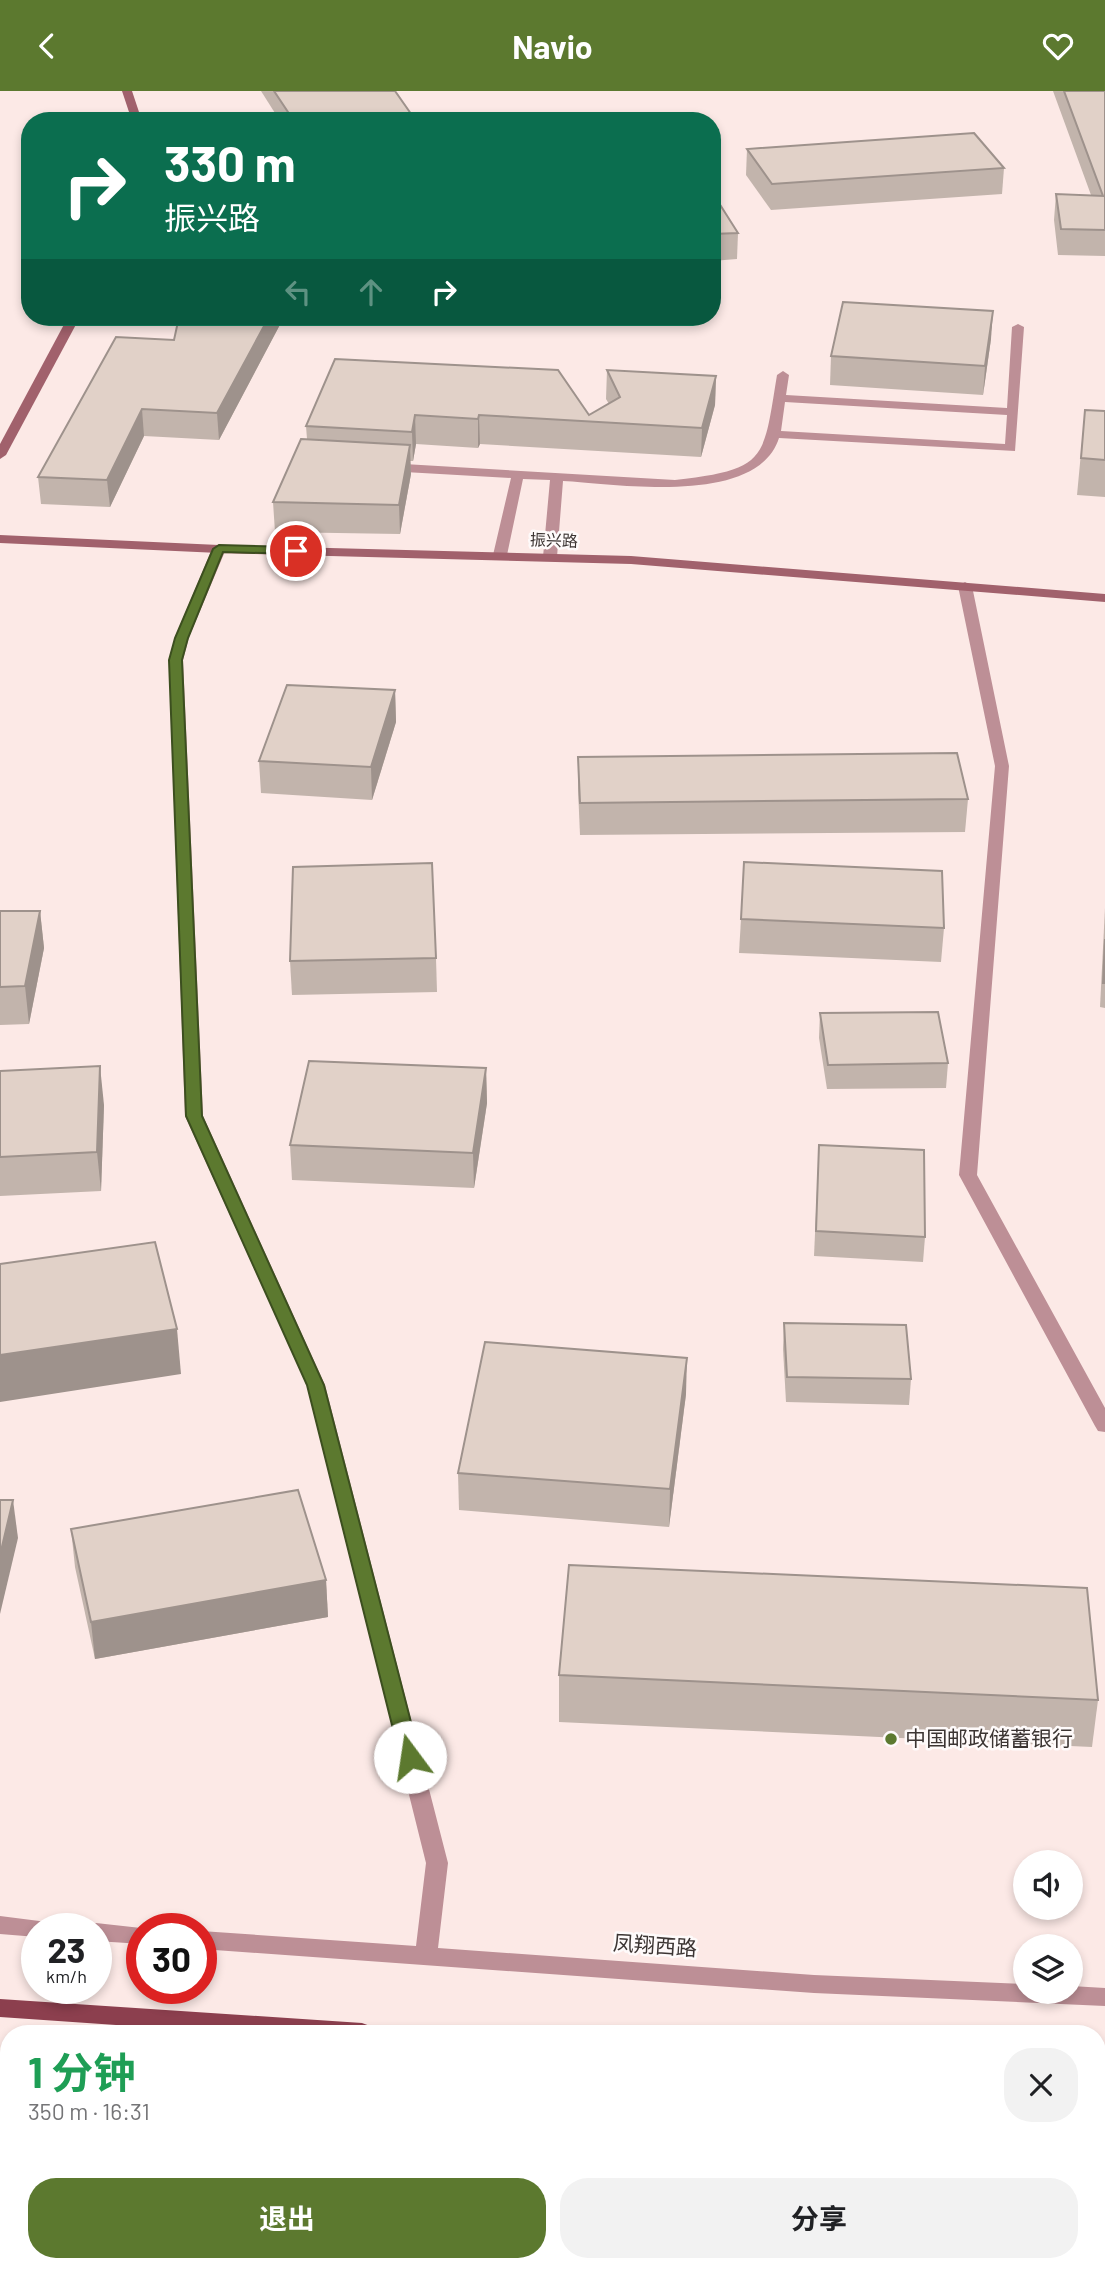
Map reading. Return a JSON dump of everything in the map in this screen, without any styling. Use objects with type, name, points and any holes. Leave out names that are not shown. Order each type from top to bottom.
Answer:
[{"type":"main road","points":[[0,2008],[246,2025]]},
{"type":"street","points":[[127,91],[134,112]]},
{"type":"street","points":[[0,455],[69,326]]},
{"type":"street","points":[[773,433],[1011,448],[1018,327]]},
{"type":"street","points":[[368,465],[675,484],[716,478],[747,469],[765,455],[773,433],[783,375]]},
{"type":"street","points":[[779,398],[1013,412]]},
{"type":"street","points":[[500,555],[518,474]]},
{"type":"street","points":[[550,557],[557,477]]},
{"type":"street","name":"振兴路","points":[[0,539],[219,549],[631,560],[1105,598]]},
{"type":"street","points":[[219,549],[182,638],[176,660],[194,1116],[316,1385],[437,1863],[426,1956]]},
{"type":"street","points":[[965,586],[1002,766],[968,1175],[1105,1426]]},
{"type":"street","points":[[0,1925],[21,1927]]},
{"type":"street","name":"凤翔西路","points":[[217,1941],[814,1984],[1105,1997]]},
{"type":"building","points":[[274,91],[395,91],[410,112],[288,112]]},
{"type":"building","points":[[1064,91],[1105,91],[1105,230],[1061,229],[1056,194],[1103,196]]},
{"type":"building","points":[[974,133],[1004,168],[772,184],[747,149]]},
{"type":"building","points":[[721,206],[738,233],[721,234]]},
{"type":"building","points":[[843,302],[993,311],[985,366],[831,356]]},
{"type":"building","points":[[177,326],[264,326],[217,413],[142,409],[107,480],[38,477],[116,337],[174,340]]},
{"type":"building","points":[[335,359],[558,370],[589,415],[620,397],[607,370],[716,376],[702,428],[479,415],[478,419],[415,415],[412,432],[306,426]]},
{"type":"building","points":[[1085,410],[1105,411],[1105,460],[1081,458]]},
{"type":"building","points":[[301,439],[410,445],[399,505],[273,502]]},
{"type":"building","points":[[287,685],[395,690],[371,767],[259,761]]},
{"type":"building","points":[[957,753],[968,799],[580,803],[578,757]]},
{"type":"building","points":[[744,862],[942,871],[944,928],[741,919]]},
{"type":"building","points":[[432,863],[436,958],[290,961],[293,867]]},
{"type":"building","points":[[0,911],[40,911],[25,986],[0,987]]},
{"type":"building","points":[[1105,939],[1105,983],[1103,983]]},
{"type":"building","points":[[938,1012],[948,1063],[828,1065],[820,1013]]},
{"type":"building","points":[[309,1061],[486,1068],[473,1153],[290,1145]]},
{"type":"building","points":[[100,1066],[97,1152],[0,1157],[0,1071]]},
{"type":"building","points":[[819,1145],[924,1150],[925,1237],[816,1231]]},
{"type":"building","points":[[155,1242],[177,1329],[0,1355],[0,1264]]},
{"type":"building","points":[[784,1323],[906,1325],[911,1379],[787,1377]]},
{"type":"building","points":[[485,1342],[687,1358],[670,1489],[458,1473]]},
{"type":"building","points":[[298,1490],[326,1580],[91,1622],[71,1529]]},
{"type":"building","points":[[0,1500],[13,1500],[0,1555]]},
{"type":"building","points":[[569,1565],[1087,1588],[1098,1700],[559,1675]]},
{"type":"place","name":"中国邮政储蓄银行","points":[[891,1739]]},
{"type":"route","points":[[296,551],[219,549],[182,638],[176,660],[194,1116],[316,1385],[410,1757]]}]
